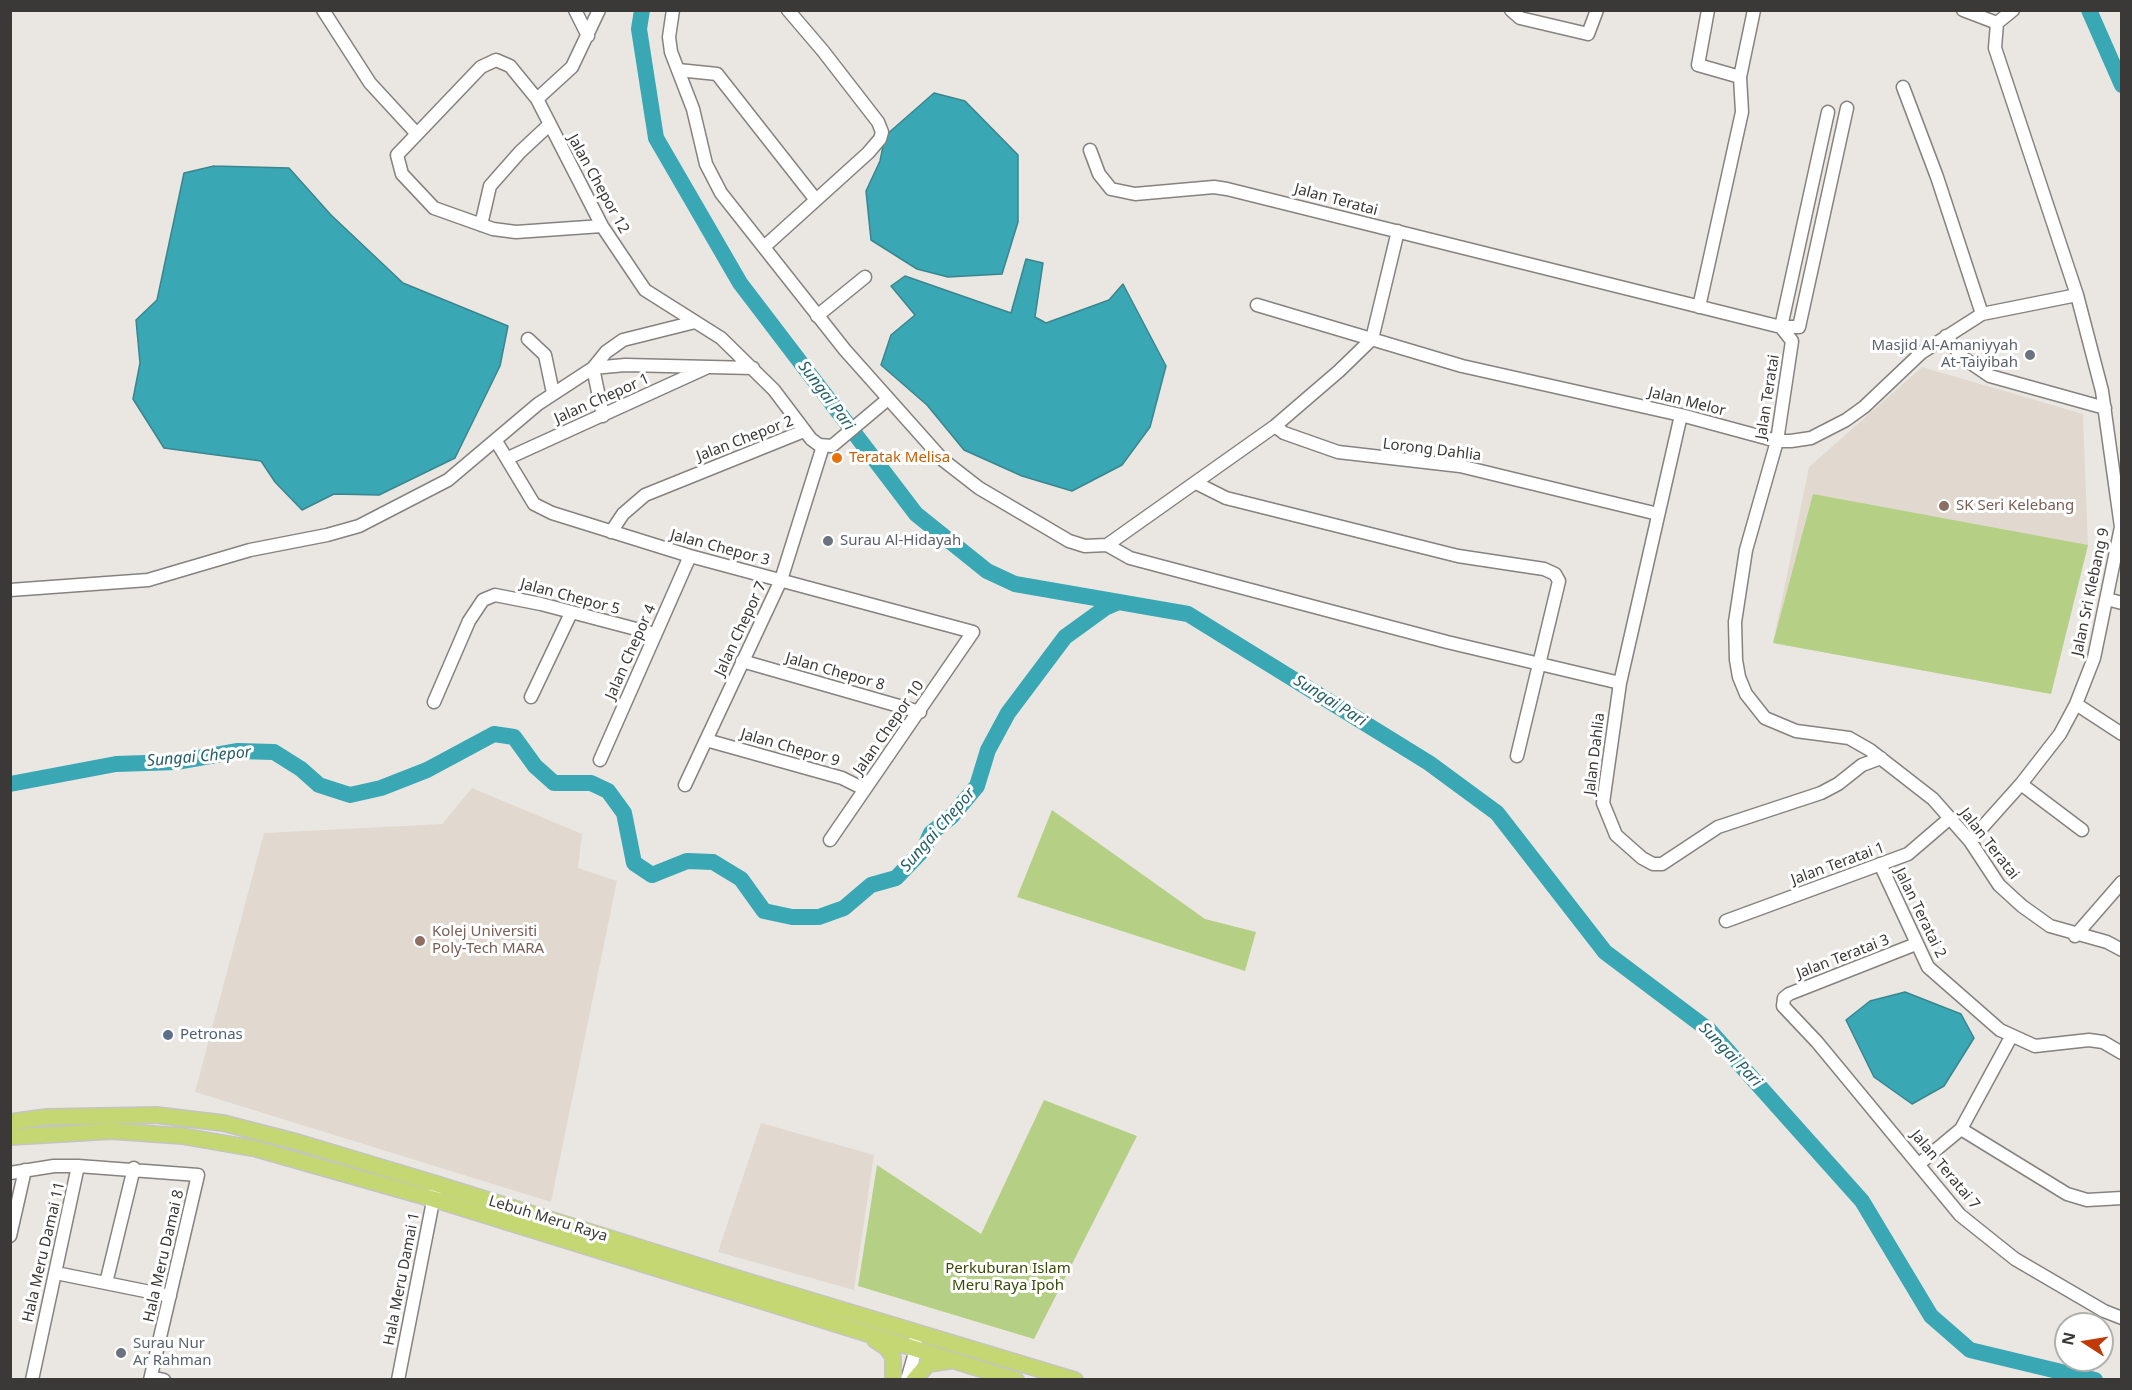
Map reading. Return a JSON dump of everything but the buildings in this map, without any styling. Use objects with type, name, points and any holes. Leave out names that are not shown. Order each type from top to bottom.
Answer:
[{"type":"main road","name":"Lebuh Meru Raya","points":[[10,1122],[47,1117],[156,1114],[223,1124],[297,1142],[435,1191],[1016,1380]]},
{"type":"main road","name":"Lebuh Meru Raya","points":[[10,1137],[112,1131],[220,1142],[257,1149],[435,1191],[1076,1380]]},
{"type":"main road","points":[[854,1329],[887,1348],[893,1357],[893,1380]]},
{"type":"main road","points":[[914,1380],[928,1364],[955,1361]]},
{"type":"street","points":[[323,10],[370,84],[417,134]]},
{"type":"street","points":[[575,10],[588,36]]},
{"type":"street","points":[[537,99],[569,71],[599,10]]},
{"type":"street","points":[[673,10],[669,45],[693,109],[709,171],[721,193],[817,316],[888,399],[943,460],[967,480],[1063,538],[1085,546],[1107,545],[1130,558],[1439,640],[1620,683]]},
{"type":"street","points":[[765,247],[868,153],[880,139],[882,132],[878,122],[788,10]]},
{"type":"street","points":[[1512,12],[1520,18],[1588,34],[1597,10]]},
{"type":"street","points":[[1708,10],[1698,65],[1740,77]]},
{"type":"street","points":[[1699,307],[1742,112],[1740,77],[1754,10]]},
{"type":"street","points":[[1963,10],[1997,23],[2013,10]]},
{"type":"street","name":"Jalan Sri Klebang 9","points":[[1970,841],[2021,784],[2060,734],[2076,704],[2094,658],[2121,531],[2117,459],[2105,408],[2077,295],[2001,70],[1995,48],[1997,23]]},
{"type":"street","name":"Jalan Chepor 12","points":[[481,225],[434,208],[402,174],[397,155],[481,67],[496,60],[510,66],[537,99],[602,226],[645,290],[721,338],[774,390],[804,431]]},
{"type":"street","points":[[678,70],[717,74],[816,200]]},
{"type":"street","points":[[1903,87],[1937,177],[1982,314]]},
{"type":"street","points":[[1828,112],[1781,327],[1798,327],[1847,108]]},
{"type":"street","points":[[549,125],[520,152],[490,186],[481,225],[516,232],[602,226]]},
{"type":"street","name":"Jalan Teratai","points":[[1090,150],[1099,174],[1111,189],[1135,194],[1214,187],[1227,189],[1781,327],[1792,341],[1777,441],[1742,572],[1735,622],[1738,677],[1746,694],[1765,718],[1796,731],[1849,738],[1881,758],[1933,800],[1970,841],[1999,885],[2022,906],[2050,926],[2075,936],[2106,942],[2121,950]]},
{"type":"street","points":[[1107,545],[1275,426],[1372,339],[1398,231]]},
{"type":"street","points":[[817,316],[865,277]]},
{"type":"street","name":"Jalan Melor","points":[[1257,305],[1462,366],[1681,416],[1777,441],[1811,438],[1846,420],[1864,407],[1921,353],[1982,314],[2077,295]]},
{"type":"street","points":[[10,590],[148,580],[260,548],[327,535],[359,526],[448,480],[553,393],[593,368],[606,352],[623,340],[695,322]]},
{"type":"street","points":[[1946,336],[1962,357],[1990,376],[2105,408]]},
{"type":"street","points":[[528,339],[545,355],[553,393]]},
{"type":"street","name":"Jalan Chepor 1","points":[[593,368],[625,365],[753,368]]},
{"type":"street","name":"Jalan Chepor 1","points":[[507,458],[708,367]]},
{"type":"street","points":[[593,368],[603,416]]},
{"type":"street","points":[[823,446],[837,443],[888,399]]},
{"type":"street","name":"Jalan Dahlia","points":[[1681,416],[1620,683],[1603,803],[1616,835],[1642,858],[1653,864],[1662,864],[1718,827],[1821,793],[1838,784],[1862,765],[1881,758]]},
{"type":"street","name":"Lorong Dahlia","points":[[1275,426],[1284,433],[1338,452],[1460,466],[1658,514]]},
{"type":"street","name":"Jalan Chepor 2","points":[[611,532],[623,514],[645,495],[804,431],[823,446]]},
{"type":"street","name":"Jalan Chepor 3","points":[[496,441],[534,504],[552,513],[690,556],[973,632]]},
{"type":"street","name":"Jalan Chepor 7","points":[[685,785],[781,580],[823,446]]},
{"type":"street","points":[[1196,483],[1226,498],[1341,528],[1458,556],[1544,569],[1555,574],[1559,581],[1517,756]]},
{"type":"street","name":"Jalan Chepor 4","points":[[600,760],[690,556]]},
{"type":"street","name":"Jalan Chepor 5","points":[[434,702],[469,621],[483,600],[495,595],[655,634]]},
{"type":"street","points":[[2107,599],[2121,603]]},
{"type":"street","points":[[531,697],[571,613]]},
{"type":"street","name":"Jalan Chepor 10","points":[[830,840],[973,632]]},
{"type":"street","name":"Jalan Chepor 8","points":[[742,661],[920,712]]},
{"type":"street","points":[[2076,704],[2121,734]]},
{"type":"street","name":"Jalan Chepor 9","points":[[706,740],[842,778],[864,789]]},
{"type":"street","points":[[2021,784],[2082,830]]},
{"type":"street","name":"Jalan Teratai 1","points":[[1726,921],[1914,851],[1950,818]]},
{"type":"street","name":"Jalan Teratai 2","points":[[1880,864],[1928,967],[1953,992],[2011,1036],[2035,1046],[2089,1040],[2103,1042],[2121,1053]]},
{"type":"street","points":[[2075,936],[2121,882]]},
{"type":"street","name":"Jalan Teratai 3","points":[[1783,1000],[1789,994],[1916,944]]},
{"type":"street","name":"Jalan Teratai 7","points":[[1783,1000],[1784,1008],[1817,1042],[1960,1215],[2015,1259],[2104,1311],[2121,1318]]},
{"type":"street","points":[[1919,1164],[1961,1129],[2011,1036]]},
{"type":"street","points":[[1961,1129],[2067,1194],[2087,1200],[2121,1198]]},
{"type":"street","points":[[10,1173],[78,1166],[134,1168],[106,1283]]},
{"type":"street","name":"Hala Meru Damai 11","points":[[32,1380],[78,1166]]},
{"type":"street","name":"Hala Meru Damai 8","points":[[134,1168],[198,1174],[151,1378]]},
{"type":"street","points":[[10,1236],[25,1170]]},
{"type":"street","name":"Hala Meru Damai 1","points":[[398,1380],[435,1191]]},
{"type":"street","points":[[56,1273],[170,1296]]},
{"type":"street","points":[[893,1380],[910,1347],[915,1331]]},
{"type":"street","points":[[907,1380],[910,1347]]},
{"type":"street","points":[[151,1378],[164,1380]]},
{"type":"shaded area","name":"SK Seri Kelebang","points":[[1922,367],[2083,414],[2088,545],[2051,694],[1773,643],[1809,467]]},
{"type":"shaded area","name":"Kolej Universiti Poly-Tech MARA","points":[[472,788],[582,834],[578,868],[617,881],[551,1202],[195,1092],[264,833],[442,824]]},
{"type":"shaded area","points":[[761,1123],[874,1155],[854,1290],[718,1252]]},
{"type":"green space","points":[[1813,494],[2088,545],[2051,694],[1773,643]]},
{"type":"green space","points":[[1052,810],[1205,919],[1256,932],[1245,971],[1017,897]]},
{"type":"green space","name":"Perkuburan Islam Meru Raya Ipoh","points":[[1044,1100],[1137,1136],[1034,1339],[858,1286],[877,1165],[981,1234]]},
{"type":"water","points":[[934,93],[965,101],[1018,155],[1018,222],[1002,274],[948,277],[917,269],[871,240],[866,191],[880,161],[885,136]]},
{"type":"water","points":[[214,166],[289,168],[331,215],[403,283],[508,326],[500,366],[455,458],[379,495],[334,494],[302,510],[275,482],[261,461],[164,448],[133,399],[140,363],[136,320],[157,300],[184,173]]},
{"type":"water","points":[[1026,259],[1043,263],[1035,317],[1046,323],[1109,300],[1123,284],[1166,366],[1150,427],[1122,465],[1072,491],[1022,476],[964,450],[927,405],[881,365],[891,335],[915,315],[891,286],[905,276],[1011,313]]},
{"type":"water","points":[[1905,992],[1961,1014],[1974,1038],[1944,1086],[1912,1104],[1874,1077],[1846,1020],[1870,1001]]},
{"type":"waterway","name":"Sungai Pari","points":[[642,10],[639,29],[656,138],[740,283],[916,514],[987,571],[1015,584],[1188,614],[1429,763],[1497,813],[1605,952],[1710,1031],[1862,1201],[1931,1316],[1970,1350],[2095,1380]]},
{"type":"waterway","points":[[2089,10],[2122,85]]},
{"type":"waterway","name":"Sungai Chepor","points":[[10,784],[116,764],[176,762],[238,751],[274,752],[301,769],[319,785],[350,795],[381,788],[427,770],[494,734],[514,737],[535,766],[554,783],[591,783],[608,791],[624,813],[634,863],[652,875],[687,861],[713,862],[741,879],[764,911],[792,917],[819,917],[844,908],[871,885],[896,878],[924,849],[931,833],[951,817],[977,786],[988,750],[1008,713],[1065,637],[1105,608],[1119,602]]},
{"type":"place","name":"Masjid Al-Amaniyyah At-Taiyibah","points":[[2030,355]]},
{"type":"place","name":"Teratak Melisa","points":[[837,458]]},
{"type":"place","name":"SK Seri Kelebang","points":[[1944,506]]},
{"type":"place","name":"Surau Al-Hidayah","points":[[828,541]]},
{"type":"place","name":"Kolej Universiti Poly-Tech MARA","points":[[420,941]]},
{"type":"place","name":"Petronas","points":[[168,1035]]},
{"type":"place","name":"Surau Nur Ar Rahman","points":[[121,1353]]}]
